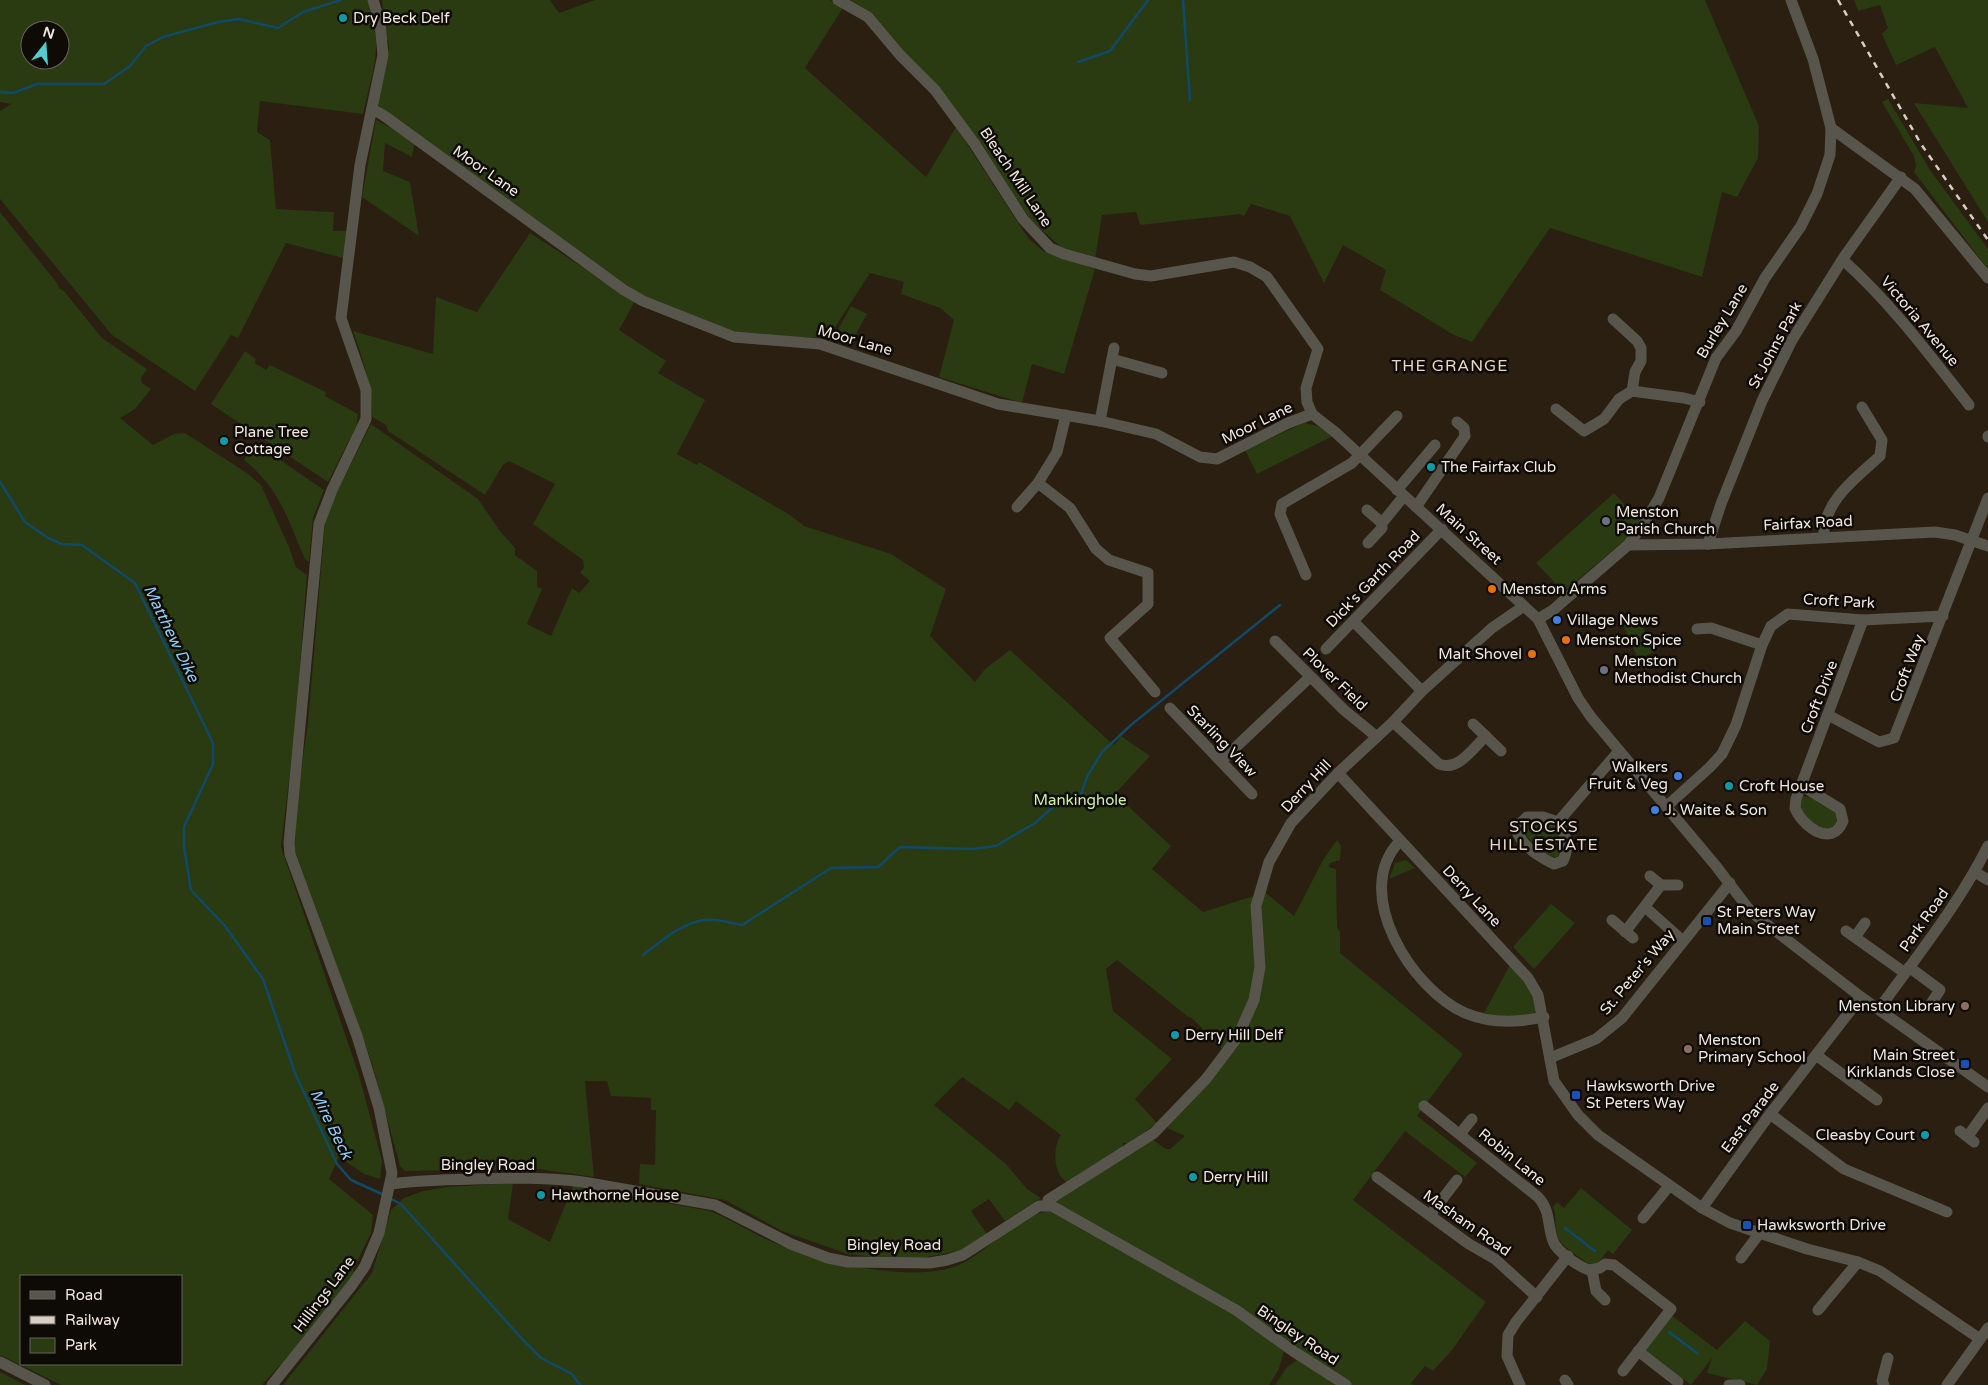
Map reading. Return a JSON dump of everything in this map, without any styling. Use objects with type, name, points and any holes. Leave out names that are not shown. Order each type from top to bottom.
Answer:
[{"type":"street","name":"Hillings Lane","points":[[272,1385],[365,1266],[379,1233],[391,1184],[391,1157],[380,1108],[357,1036],[290,854],[289,843],[319,524],[332,490],[366,420],[366,390],[341,318],[360,165],[383,55],[380,23],[373,0]]},
{"type":"street","name":"Bleach Mill Lane","points":[[838,0],[868,17],[900,55],[935,90],[964,129],[1023,219],[1050,248],[1064,254],[1135,274],[1152,276],[1234,262],[1250,267],[1267,277],[1318,349],[1306,388],[1307,402],[1312,414]]},
{"type":"street","name":"Burley Lane","points":[[1538,619],[1553,610],[1628,545],[1643,526],[1659,498],[1700,402],[1716,358],[1736,331],[1765,278],[1801,226],[1817,194],[1830,155],[1831,128],[1813,59],[1791,0]]},
{"type":"street","name":"Moor Lane","points":[[372,109],[383,115],[624,290],[643,301],[734,337],[820,344],[998,404],[1100,421],[1156,434],[1200,457],[1217,459],[1288,423],[1312,414]]},
{"type":"street","points":[[1831,128],[1915,188],[1988,278]]},
{"type":"street","name":"St Johns Park","points":[[1708,544],[1721,504],[1775,374],[1808,312],[1901,177]]},
{"type":"street","name":"Victoria Avenue","points":[[1843,260],[1872,285],[1969,405]]},
{"type":"street","points":[[1613,319],[1637,341],[1641,348],[1641,361],[1635,372],[1632,391]]},
{"type":"street","points":[[1100,421],[1113,354],[1162,373]]},
{"type":"street","points":[[1556,410],[1580,429],[1587,431],[1604,419],[1619,399],[1632,391],[1700,402]]},
{"type":"street","points":[[1824,537],[1823,527],[1837,498],[1848,484],[1880,456],[1882,440],[1862,407]]},
{"type":"street","name":"Main Street","points":[[1312,414],[1335,432],[1442,529],[1538,619],[1578,698],[1619,751],[1730,883],[1751,912],[1861,997],[1988,1087]]},
{"type":"street","points":[[1017,507],[1038,483],[1057,452],[1066,416]]},
{"type":"street","points":[[1306,575],[1280,514],[1282,504],[1352,463],[1397,416]]},
{"type":"street","points":[[1416,506],[1465,436],[1464,428],[1457,422]]},
{"type":"street","points":[[1368,543],[1382,528],[1382,523],[1434,445]]},
{"type":"street","points":[[1038,483],[1070,508],[1096,549],[1108,560],[1148,573],[1148,604],[1110,638],[1155,692]]},
{"type":"street","name":"Croft Way","points":[[1828,715],[1879,742],[1894,738],[1988,498]]},
{"type":"street","points":[[1367,510],[1382,523]]},
{"type":"street","name":"Dick's Garth Road","points":[[1326,649],[1442,529]]},
{"type":"street","name":"Fairfax Road","points":[[1628,545],[1708,544],[1935,532],[1973,540],[1988,546]]},
{"type":"street","name":"Derry Hill","points":[[1047,1206],[1048,1200],[1154,1134],[1206,1079],[1237,1038],[1254,1000],[1260,967],[1256,906],[1269,862],[1291,823],[1338,773],[1393,722],[1422,691],[1492,628],[1524,606]]},
{"type":"street","name":"Croft Park","points":[[1667,806],[1722,754],[1736,725],[1762,645],[1771,626],[1788,614],[1863,620],[1943,616]]},
{"type":"street","name":"Croft Drive","points":[[1801,785],[1840,809],[1843,821],[1836,831],[1822,835],[1800,817],[1795,808],[1801,785],[1863,620]]},
{"type":"street","points":[[1354,622],[1422,691]]},
{"type":"street","points":[[1696,629],[1711,628],[1762,645]]},
{"type":"street","name":"Plover Field","points":[[1275,641],[1344,710],[1377,737]]},
{"type":"street","points":[[1221,761],[1310,677]]},
{"type":"street","name":"Starling View","points":[[1170,708],[1252,794]]},
{"type":"street","points":[[1393,722],[1439,764],[1447,768],[1455,765],[1486,736]]},
{"type":"street","points":[[1473,724],[1501,751]]},
{"type":"street","points":[[1558,822],[1619,751]]},
{"type":"street","name":"Derry Lane","points":[[1338,773],[1528,978],[1538,995],[1544,1017],[1550,1058]]},
{"type":"street","points":[[1544,816],[1558,822],[1566,837],[1567,852],[1563,861],[1554,864],[1540,857],[1518,837],[1516,828],[1527,817],[1544,816]]},
{"type":"street","points":[[1400,841],[1392,850],[1384,870],[1381,886],[1385,918],[1399,948],[1422,978],[1450,1004],[1478,1018],[1512,1022],[1544,1017]]},
{"type":"street","name":"Park Road","points":[[1878,1008],[1907,970],[1975,872],[1988,846]]},
{"type":"street","points":[[1975,872],[1988,880]]},
{"type":"street","points":[[1650,876],[1661,885],[1678,885]]},
{"type":"street","name":"St. Peter's Way","points":[[1550,1058],[1596,1039],[1622,1018],[1730,883]]},
{"type":"street","points":[[1612,920],[1629,935],[1645,907],[1661,885]]},
{"type":"street","points":[[1645,907],[1683,940]]},
{"type":"street","points":[[1865,923],[1851,934],[1940,990],[1932,1002]]},
{"type":"street","name":"East Parade","points":[[1702,1208],[1770,1114],[1861,997]]},
{"type":"street","points":[[1816,1055],[1877,1100]]},
{"type":"street","points":[[1550,1058],[1554,1081],[1578,1115],[1598,1135],[1702,1208],[1730,1223],[1758,1234],[1858,1262],[1880,1271],[1980,1339]]},
{"type":"street","name":"Robin Lane","points":[[1424,1106],[1543,1202],[1547,1209],[1554,1243],[1568,1256],[1585,1268],[1592,1270]]},
{"type":"street","points":[[1967,1136],[1988,1108]]},
{"type":"street","points":[[1770,1114],[1844,1169],[1947,1212]]},
{"type":"street","name":"Robin Lane","points":[[1460,1134],[1472,1119]]},
{"type":"street","name":"Masham Road","points":[[1377,1176],[1495,1259],[1537,1297]]},
{"type":"street","name":"Bingley Road","points":[[391,1184],[410,1181],[508,1178],[583,1182],[716,1205],[791,1244],[828,1258],[848,1262],[930,1263],[947,1260],[963,1255],[1039,1206],[1047,1206],[1057,1209],[1236,1310],[1293,1351],[1346,1385]]},
{"type":"street","points":[[1430,1215],[1457,1180]]},
{"type":"street","points":[[1643,1218],[1669,1186]]},
{"type":"street","points":[[1741,1258],[1758,1234]]},
{"type":"street","points":[[1520,1385],[1507,1356],[1507,1342],[1516,1322],[1568,1256]]},
{"type":"street","points":[[1818,1310],[1858,1262]]},
{"type":"street","points":[[1605,1300],[1596,1291],[1592,1270],[1605,1264],[1614,1265],[1671,1309],[1623,1371]]},
{"type":"street","points":[[1947,1385],[1988,1328]]},
{"type":"street","points":[[1638,1351],[1678,1382]]},
{"type":"street","points":[[1884,1385],[1882,1381],[1888,1358]]},
{"type":"street","points":[[0,1362],[45,1385]]},
{"type":"street","points":[[1729,1385],[1740,1385]]},
{"type":"green space","points":[[0,0],[368,0],[373,16],[376,44],[375,57],[363,114],[260,101],[257,132],[270,140],[276,209],[334,212],[333,231],[348,231],[347,259],[286,243],[238,338],[231,335],[195,391],[112,335],[0,199],[0,111],[11,104],[0,102]]},
{"type":"green space","points":[[382,0],[550,0],[559,13],[595,0],[830,0],[844,6],[805,68],[926,177],[956,127],[1028,238],[1043,251],[1095,269],[1064,374],[1032,364],[1022,403],[939,377],[954,320],[940,308],[901,294],[904,282],[870,273],[828,338],[729,335],[640,294],[379,110],[378,101],[385,54],[389,49],[388,41],[385,38]]},
{"type":"green space","points":[[846,0],[1705,0],[1759,126],[1758,158],[1737,197],[1722,192],[1702,277],[1550,228],[1472,342],[1454,335],[1380,290],[1386,270],[1343,245],[1324,283],[1290,216],[1251,204],[1244,216],[1240,214],[1140,225],[1136,212],[1102,215],[1095,259],[1063,249],[1032,221],[980,146]]},
{"type":"green space","points":[[1854,0],[1988,0],[1988,222],[1914,103],[1968,108],[1935,47],[1896,65],[1882,34],[1888,28],[1880,5],[1858,11]]},
{"type":"green space","points":[[1888,99],[1930,170],[1988,249],[1988,269],[1914,172],[1916,166],[1914,156],[1882,102]]},
{"type":"green space","points":[[376,120],[415,141],[412,157],[385,143],[383,171],[410,182],[419,236],[362,197]]},
{"type":"green space","points":[[0,212],[59,288],[64,291],[102,338],[147,369],[141,378],[142,383],[151,389],[135,409],[120,418],[153,445],[174,434],[185,433],[247,473],[261,485],[296,567],[307,575],[295,730],[281,847],[359,1075],[382,1161],[380,1179],[364,1174],[339,1157],[329,1179],[373,1215],[371,1233],[353,1270],[355,1275],[282,1366],[280,1365],[262,1385],[61,1385],[20,1365],[182,1365],[182,1275],[20,1275],[20,1365],[0,1355]]},
{"type":"green space","name":"Mankinghole","points":[[530,233],[635,301],[619,330],[666,361],[658,373],[705,400],[677,454],[697,465],[699,462],[790,515],[804,526],[891,554],[946,589],[930,636],[975,682],[985,669],[1010,650],[1114,745],[1121,736],[1150,756],[1115,794],[1171,846],[1152,869],[1203,912],[1254,896],[1251,913],[1259,974],[1252,997],[1223,1050],[1193,1019],[1117,960],[1106,969],[1113,1011],[1172,1059],[1135,1099],[1157,1123],[1129,1143],[1123,1143],[1122,1148],[1067,1182],[1062,1178],[1055,1159],[1056,1146],[1061,1135],[1016,1101],[1009,1110],[962,1077],[934,1105],[1006,1164],[1027,1189],[1041,1198],[1005,1221],[989,1199],[971,1211],[987,1234],[962,1250],[923,1258],[891,1259],[848,1254],[782,1231],[725,1200],[639,1184],[640,1164],[655,1165],[656,1110],[651,1110],[651,1098],[611,1096],[607,1081],[585,1081],[594,1177],[539,1169],[405,1171],[400,1166],[372,1063],[294,848],[293,830],[308,722],[325,523],[332,502],[371,424],[478,499],[500,531],[515,548],[515,555],[537,571],[537,587],[542,589],[527,624],[551,636],[572,588],[579,593],[590,581],[580,573],[584,567],[583,560],[533,524],[555,484],[509,461],[503,465],[485,495],[388,431],[386,425],[372,417],[369,384],[353,331],[433,354],[436,297],[477,312]]},
{"type":"green space","points":[[851,306],[867,314],[850,345],[834,337]]},
{"type":"green space","points":[[245,351],[256,359],[255,363],[266,370],[270,365],[326,392],[325,396],[358,414],[356,427],[328,482],[211,404]]},
{"type":"green space","points":[[1304,423],[1318,426],[1333,436],[1257,474],[1245,450]]},
{"type":"green space","points":[[254,442],[324,490],[313,518],[309,562],[305,559],[287,517],[274,493],[244,460]]},
{"type":"green space","points":[[1614,493],[1640,521],[1627,538],[1564,592],[1536,563]]},
{"type":"green space","points":[[1639,618],[1654,652],[1638,659],[1623,625]]},
{"type":"green space","points":[[1804,796],[1819,800],[1836,809],[1839,820],[1830,829],[1819,830],[1799,808],[1800,800]]},
{"type":"green space","points":[[1533,820],[1557,826],[1563,842],[1559,858],[1543,851],[1524,832],[1522,828]]},
{"type":"green space","points":[[1337,840],[1341,846],[1340,860],[1330,863],[1329,867],[1336,869],[1337,927],[1340,932],[1340,953],[1463,1054],[1417,1116],[1477,1163],[1465,1177],[1405,1131],[1353,1200],[1486,1302],[1452,1350],[1433,1371],[1425,1366],[1411,1383],[1413,1385],[1352,1385],[1257,1319],[1054,1201],[1150,1138],[1166,1149],[1170,1149],[1185,1136],[1167,1128],[1222,1066],[1251,1018],[1262,916],[1262,890],[1294,916],[1323,860]]},
{"type":"green space","points":[[1406,860],[1415,868],[1389,879],[1395,863]]},
{"type":"green space","points":[[1551,904],[1575,923],[1534,969],[1513,947]]},
{"type":"green space","points":[[1510,965],[1531,991],[1536,1011],[1534,1014],[1505,1017],[1484,1013]]},
{"type":"green space","points":[[513,1183],[508,1219],[550,1242],[573,1186],[710,1211],[793,1250],[841,1264],[894,1272],[942,1270],[961,1264],[1030,1217],[1052,1211],[1250,1323],[1285,1347],[1279,1369],[1269,1385],[283,1385],[372,1273],[391,1210],[404,1198],[423,1191],[447,1187]]},
{"type":"green space","points":[[1581,1188],[1632,1230],[1613,1254],[1608,1250],[1598,1263],[1589,1264],[1570,1251],[1559,1239],[1556,1231],[1553,1207],[1557,1202],[1564,1208]]},
{"type":"green space","points":[[1671,1315],[1717,1350],[1745,1321],[1770,1341],[1767,1369],[1757,1385],[1707,1373],[1712,1358],[1691,1385],[1645,1350]]},
{"type":"green space","points":[[1299,1359],[1338,1385],[1275,1385],[1287,1367]]},
{"type":"green space","points":[[0,1372],[25,1385],[0,1385]]},
{"type":"waterway","points":[[0,92],[13,93],[37,84],[104,84],[130,66],[146,46],[163,37],[218,22],[239,19],[278,28],[303,12],[341,0]]},
{"type":"waterway","points":[[1078,62],[1110,51],[1148,0]]},
{"type":"waterway","points":[[1183,0],[1190,100]]},
{"type":"waterway","name":"Matthew Dike","points":[[0,482],[25,522],[48,538],[62,544],[82,545],[135,583],[213,743],[213,764],[184,827],[184,847],[191,890],[225,926],[263,979],[295,1073],[337,1164],[351,1180],[384,1195]]},
{"type":"waterway","points":[[643,955],[691,923],[715,920],[742,925],[831,868],[878,867],[900,847],[972,849],[996,846],[1035,823],[1053,807],[1079,800],[1087,777],[1102,752],[1131,725],[1280,605]]},
{"type":"waterway","name":"Mire Beck","points":[[391,1199],[401,1204],[541,1358],[572,1374],[580,1385]]},
{"type":"waterway","points":[[1565,1228],[1595,1251]]},
{"type":"waterway","points":[[1669,1332],[1697,1353]]},
{"type":"railway","points":[[1838,0],[1921,144],[1988,240]]},
{"type":"place","name":"Dry Beck Delf","points":[[343,18]]},
{"type":"place","name":"Plane Tree Cottage","points":[[224,441]]},
{"type":"place","name":"The Fairfax Club","points":[[1431,467]]},
{"type":"place","name":"Menston Parish Church","points":[[1606,521]]},
{"type":"place","name":"Menston Arms","points":[[1492,589]]},
{"type":"place","name":"Village News","points":[[1557,620]]},
{"type":"place","name":"Menston Spice","points":[[1566,640]]},
{"type":"place","name":"Malt Shovel","points":[[1532,654]]},
{"type":"place","name":"Menston Methodist Church","points":[[1604,670]]},
{"type":"place","name":"Walkers Fruit & Veg","points":[[1678,776]]},
{"type":"place","name":"Croft House","points":[[1729,786]]},
{"type":"place","name":"J. Waite & Son","points":[[1655,810]]},
{"type":"place","name":"St Peters Way Main Street","points":[[1707,921]]},
{"type":"place","name":"Menston Library","points":[[1965,1006]]},
{"type":"place","name":"Derry Hill Delf","points":[[1175,1035]]},
{"type":"place","name":"Menston Primary School","points":[[1688,1049]]},
{"type":"place","name":"Main Street Kirklands Close","points":[[1965,1064]]},
{"type":"place","name":"Hawksworth Drive St Peters Way","points":[[1576,1095]]},
{"type":"place","name":"Cleasby Court","points":[[1925,1135]]},
{"type":"place","name":"Derry Hill","points":[[1193,1177]]},
{"type":"place","name":"Hawthorne House","points":[[541,1195]]},
{"type":"place","name":"Hawksworth Drive","points":[[1747,1225]]},
{"type":"district","name":"THE GRANGE","points":[[1450,365]]},
{"type":"district","name":"STOCKS HILL ESTATE","points":[[1544,835]]}]
